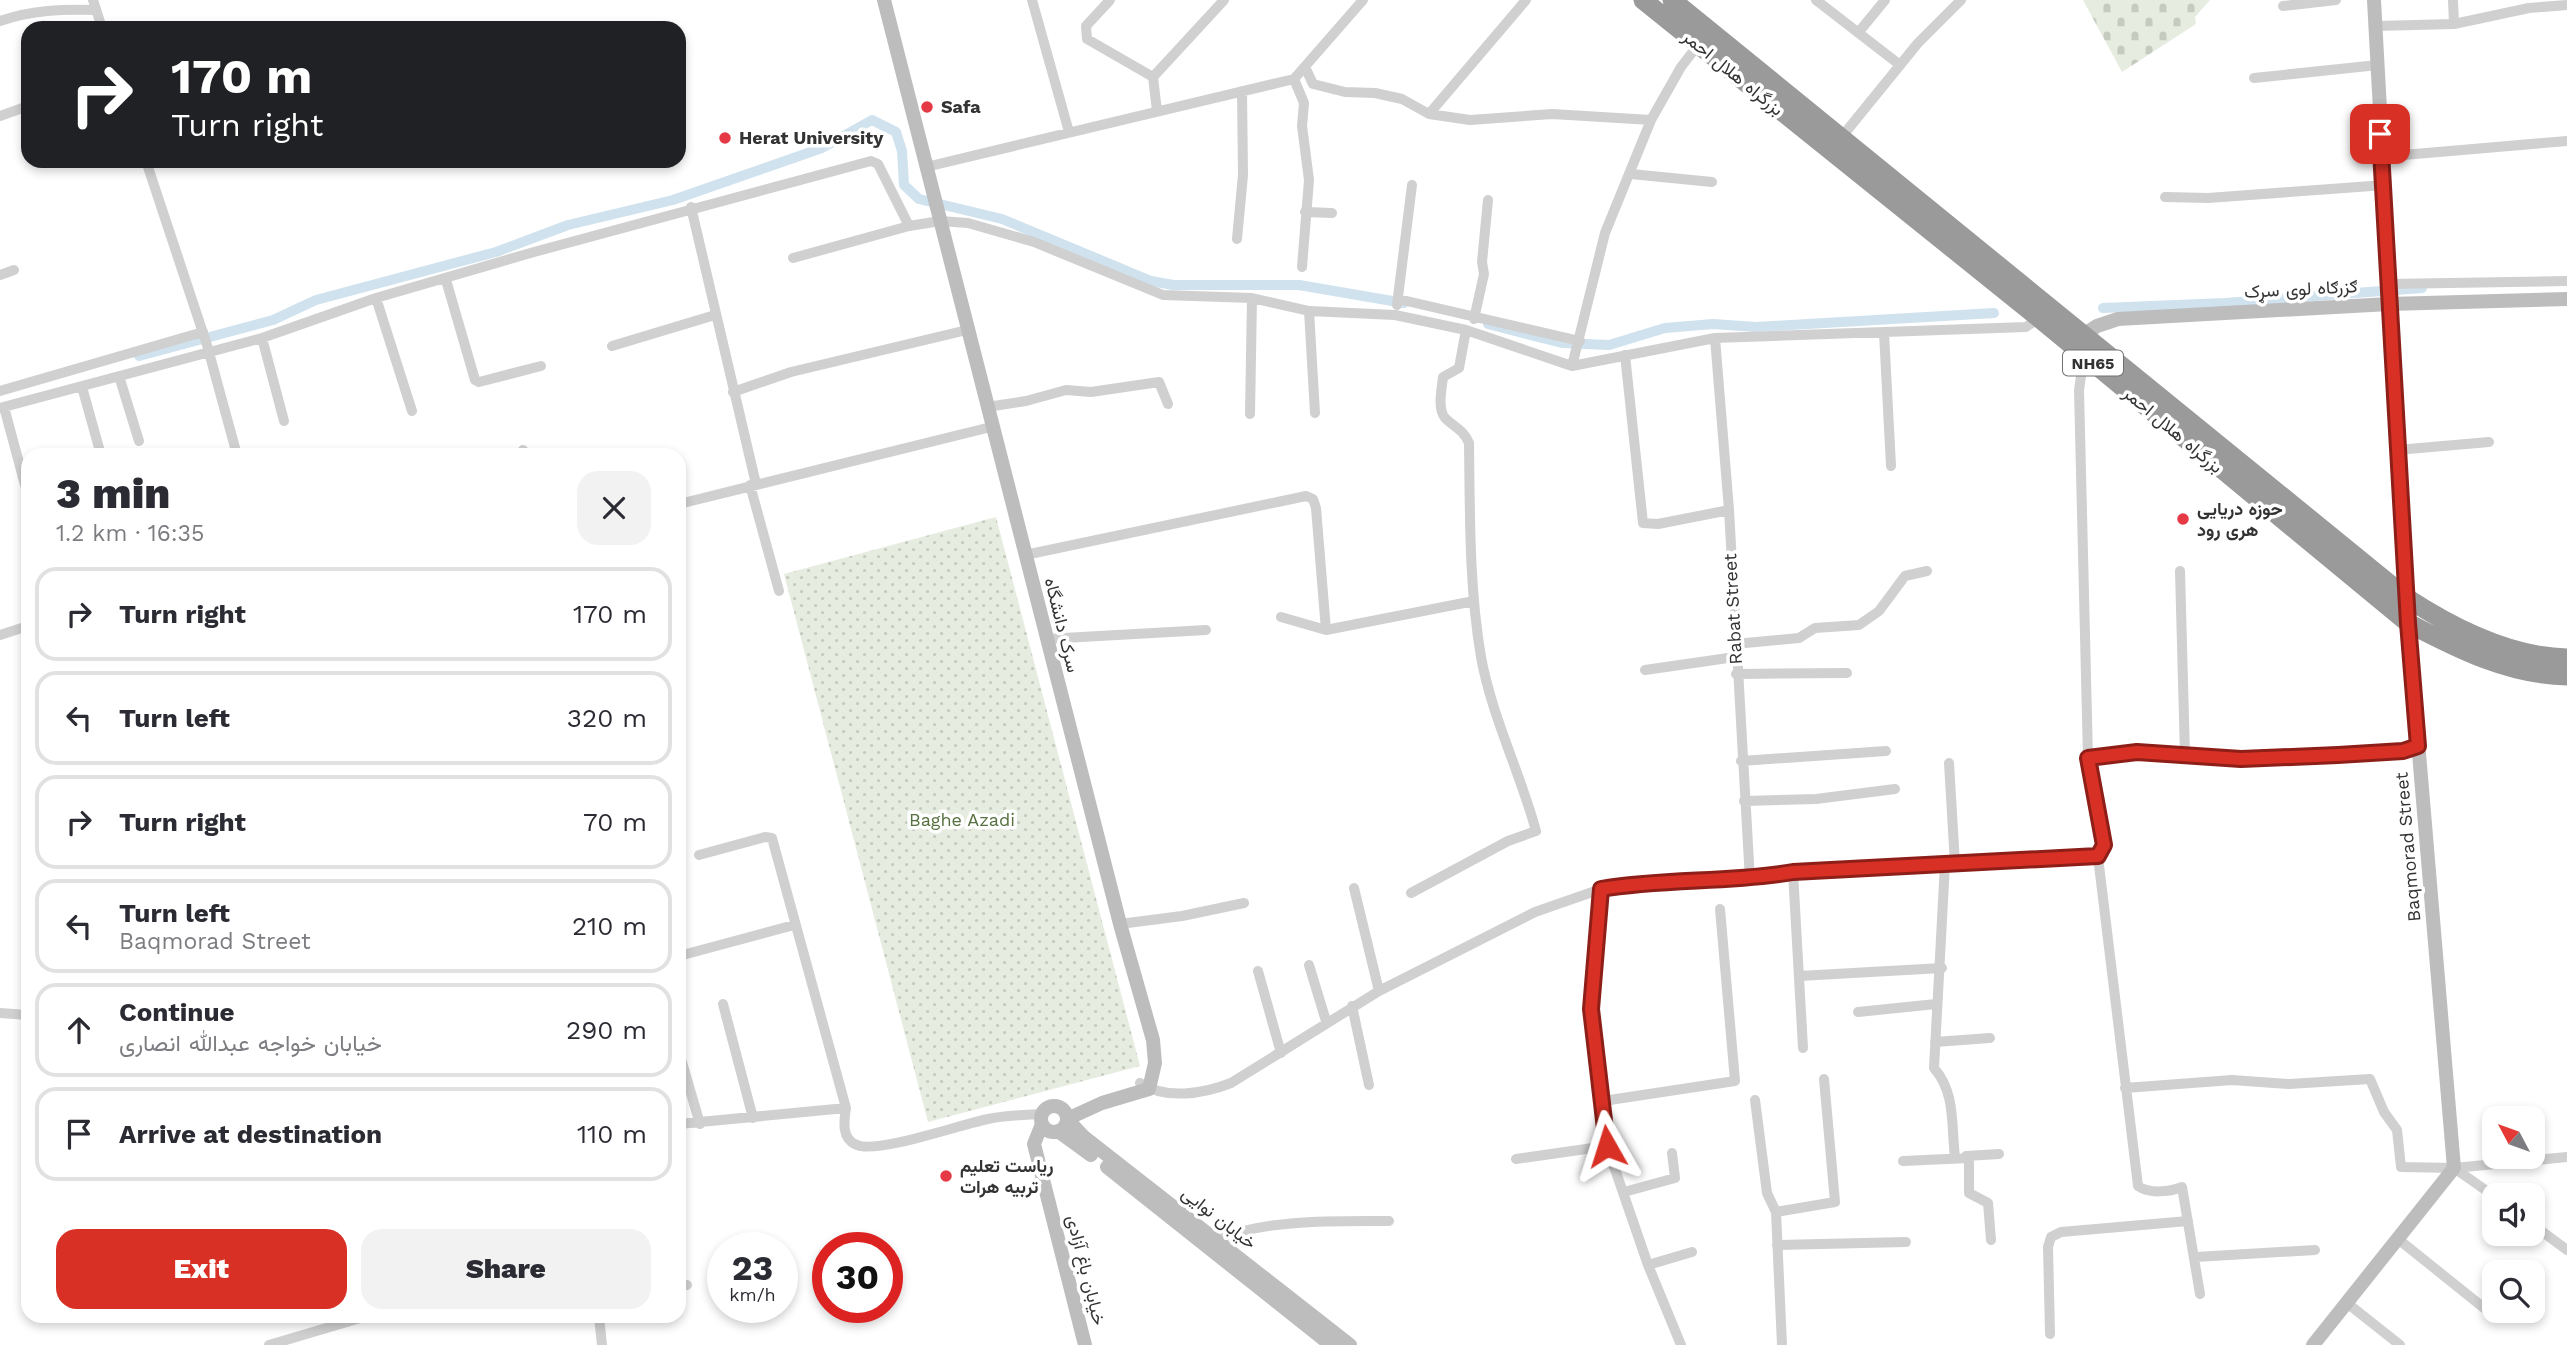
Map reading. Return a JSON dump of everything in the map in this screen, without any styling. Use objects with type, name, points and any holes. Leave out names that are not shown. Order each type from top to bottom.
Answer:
[{"type":"highway","name":"بزرگراه هلال احمر","points":[[1643,0],[1698,46],[1834,145],[2083,335],[2407,598],[2434,616],[2515,650],[2567,658]]},
{"type":"highway","name":"بزرگراه هلال احمر","points":[[1672,0],[1834,145],[2408,623],[2468,654],[2510,667],[2567,676]]},
{"type":"street","name":"سرک دانشگاه","points":[[884,0],[1119,924],[1153,1040],[1155,1063],[1144,1086]]},
{"type":"street","points":[[1032,0],[1069,132]]},
{"type":"street","points":[[1110,0],[1086,26],[1087,39],[1153,78]]},
{"type":"street","points":[[1157,111],[1153,78],[1224,0]]},
{"type":"street","points":[[926,166],[1294,79],[1363,0]]},
{"type":"street","points":[[1429,114],[1526,0]]},
{"type":"street","points":[[1816,0],[1900,65]]},
{"type":"street","points":[[1858,33],[1885,0]]},
{"type":"street","points":[[1834,145],[1900,65],[1961,0]]},
{"type":"street","points":[[2283,6],[2336,0]]},
{"type":"street","name":"Baqmorad Street","points":[[2374,0],[2408,623],[2454,1168]]},
{"type":"street","points":[[2453,0],[2454,24]]},
{"type":"street","points":[[0,21],[20,14],[95,5]]},
{"type":"street","points":[[2375,26],[2454,24],[2529,8],[2567,5]]},
{"type":"street","points":[[1572,366],[1580,341],[1587,294],[1605,233],[1651,120],[1681,67],[1698,46]]},
{"type":"street","points":[[2254,78],[2378,65]]},
{"type":"street","points":[[1305,67],[1313,84],[1345,92],[1375,93],[1402,99],[1429,114],[1470,120],[1552,114],[1651,120]]},
{"type":"street","points":[[1294,79],[1304,103],[1302,126],[1309,180],[1302,267]]},
{"type":"street","points":[[1237,239],[1243,175],[1242,92]]},
{"type":"street","points":[[0,116],[21,108]]},
{"type":"street","points":[[2381,157],[2567,141]]},
{"type":"street","points":[[21,472],[2,408],[82,387],[208,348],[262,338],[376,298],[691,207],[871,160],[878,164],[909,226]]},
{"type":"street","points":[[148,168],[208,348],[235,448]]},
{"type":"street","points":[[1631,174],[1712,182]]},
{"type":"street","points":[[1395,314],[1412,185]]},
{"type":"street","points":[[2165,197],[2208,198],[2385,185]]},
{"type":"street","points":[[1474,319],[1484,274],[1482,262],[1488,200]]},
{"type":"street","points":[[691,207],[779,591]]},
{"type":"street","points":[[793,258],[909,226],[937,208],[968,223],[1012,234],[1163,295],[1252,298],[1309,311],[1395,314],[1466,330],[1572,366],[1715,338],[2026,327],[2039,318]]},
{"type":"street","points":[[1305,212],[1332,213]]},
{"type":"street","points":[[0,275],[14,270]]},
{"type":"street","points":[[446,279],[475,380],[479,382],[541,366]]},
{"type":"street","points":[[2388,295],[2567,281]]},
{"type":"street","name":"ګزرګاه لوی سړک","points":[[2083,335],[2096,326],[2118,319],[2388,295],[2567,299]]},
{"type":"street","points":[[376,298],[411,411]]},
{"type":"street","points":[[1250,414],[1252,298]]},
{"type":"street","points":[[1398,299],[1474,319],[1580,341]]},
{"type":"street","points":[[1309,311],[1315,413]]},
{"type":"street","points":[[612,346],[715,315]]},
{"type":"street","points":[[733,392],[791,372],[967,330]]},
{"type":"street","points":[[1410,893],[1508,841],[1536,831],[1495,711],[1481,658],[1474,601],[1469,443],[1463,429],[1444,417],[1441,408],[1443,377],[1459,368],[1466,330]]},
{"type":"street","points":[[0,391],[203,332]]},
{"type":"street","points":[[1884,333],[1891,466]]},
{"type":"street","points":[[262,338],[284,421]]},
{"type":"street","name":"Rabat Street","points":[[1715,338],[1729,510],[1735,657],[1750,880]]},
{"type":"street","points":[[1625,355],[1643,523],[1658,524],[1729,510]]},
{"type":"street","points":[[2084,355],[2079,390],[2088,758],[2104,845],[2098,856],[2125,1088],[2138,1186],[2144,1190],[2172,1191],[2182,1187],[2196,1257],[2200,1294]]},
{"type":"street","points":[[119,376],[139,441]]},
{"type":"street","points":[[986,407],[1026,401],[1066,390],[1091,392],[1159,382],[1168,404]]},
{"type":"street","points":[[82,387],[99,448]]},
{"type":"street","points":[[686,502],[991,427]]},
{"type":"street","points":[[2398,450],[2489,442]]},
{"type":"street","points":[[1024,555],[1306,496],[1313,499],[1316,508],[1326,630]]},
{"type":"street","points":[[1735,644],[1798,638],[1815,628],[1859,625],[1879,611],[1905,576],[1927,571]]},
{"type":"street","points":[[2180,571],[2185,755]]},
{"type":"street","points":[[1281,617],[1326,630],[1474,601]]},
{"type":"street","points":[[0,635],[21,628]]},
{"type":"street","points":[[1046,639],[1206,631]]},
{"type":"street","points":[[1645,670],[1735,657]]},
{"type":"street","points":[[1736,674],[1847,673]]},
{"type":"street","points":[[2088,758],[2137,752],[2241,759],[2378,754],[2418,746]]},
{"type":"street","points":[[1741,761],[1886,751]]},
{"type":"street","points":[[1949,763],[1950,864],[1942,968],[1936,1004],[1934,1068],[1945,1080],[1961,1156],[1971,1162],[1969,1193],[1988,1203],[1991,1240]]},
{"type":"street","points":[[1744,801],[1816,799],[1895,789]]},
{"type":"street","points":[[699,855],[765,837],[772,838],[846,1108],[843,1124],[848,1139],[860,1147],[888,1144],[989,1119],[1042,1119]]},
{"type":"street","points":[[1042,1119],[1049,1131],[1063,1121],[1144,1086],[1162,1094],[1212,1090],[1231,1083],[1281,1053],[1326,1021],[1379,991],[1535,912],[1601,889],[1633,883],[1750,880],[1793,872],[2098,856]]},
{"type":"street","points":[[1793,872],[1803,1048]]},
{"type":"street","points":[[1354,888],[1379,991]]},
{"type":"street","points":[[1601,889],[1591,1009],[1607,1146],[1648,1265],[1681,1345]]},
{"type":"street","points":[[1119,924],[1244,904]]},
{"type":"street","points":[[1603,1101],[1735,1081],[1720,909]]},
{"type":"street","points":[[686,954],[794,925]]},
{"type":"street","points":[[1309,965],[1326,1021]]},
{"type":"street","points":[[1799,976],[1942,968]]},
{"type":"street","points":[[1258,971],[1281,1053]]},
{"type":"street","points":[[723,1004],[752,1118]]},
{"type":"street","points":[[1858,1012],[1936,1004]]},
{"type":"street","points":[[1352,1006],[1370,1085]]},
{"type":"street","points":[[0,1013],[21,1014]]},
{"type":"street","points":[[1935,1042],[1990,1038]]},
{"type":"street","points":[[686,1076],[700,1124]]},
{"type":"street","points":[[1776,1212],[1835,1202],[1824,1079]]},
{"type":"street","points":[[2125,1088],[2232,1080],[2289,1084],[2370,1079],[2384,1112],[2397,1130],[2402,1167],[2454,1168],[2567,1157]]},
{"type":"street","points":[[1063,1121],[1144,1086]]},
{"type":"street","points":[[1755,1100],[1767,1193],[1776,1212],[1783,1345]]},
{"type":"street","points":[[1095,1145],[1089,1130],[1090,1120],[1102,1103]]},
{"type":"street","points":[[1042,1119],[1050,1107],[1063,1121]]},
{"type":"street","points":[[686,1124],[846,1108]]},
{"type":"street","name":"خیابان باغ آزادی","points":[[1042,1119],[1034,1144],[1085,1345]]},
{"type":"street","name":"خیابان نوایی","points":[[1063,1121],[1350,1345]]},
{"type":"street","name":"خیابان نوایی","points":[[1063,1121],[1331,1345]]},
{"type":"street","points":[[1516,1159],[1607,1146]]},
{"type":"street","points":[[1624,1192],[1675,1178],[1672,1153]]},
{"type":"street","points":[[1903,1161],[1999,1154]]},
{"type":"street","points":[[2454,1168],[2482,1188]]},
{"type":"street","points":[[2313,1345],[2454,1168]]},
{"type":"street","points":[[1216,1240],[1255,1229],[1337,1221],[1389,1221]]},
{"type":"street","points":[[2050,1334],[2048,1247],[2052,1237],[2061,1233],[2188,1221]]},
{"type":"street","points":[[2545,1234],[2567,1250]]},
{"type":"street","points":[[2398,1239],[2482,1306]]},
{"type":"street","points":[[1777,1245],[1906,1242]]},
{"type":"street","points":[[2196,1257],[2315,1250]]},
{"type":"street","points":[[1648,1265],[1692,1252]]},
{"type":"street","points":[[2347,1303],[2400,1345]]},
{"type":"street","points":[[269,1345],[332,1323]]},
{"type":"street","points":[[599,1323],[602,1345]]},
{"type":"green space","points":[[2083,0],[2210,0],[2195,17],[2196,24],[2122,72]]},
{"type":"green space","name":"Baghe Azadi","points":[[996,517],[1140,1066],[928,1122],[784,574]]},
{"type":"waterway","points":[[139,356],[273,320],[316,300],[496,252],[568,225],[673,200],[822,148],[872,120],[896,132],[902,151],[904,185],[919,199],[1002,219],[1151,281],[1173,285],[1299,285],[1404,303]]},
{"type":"waterway","points":[[2103,308],[2225,303],[2422,288]]},
{"type":"waterway","points":[[1488,324],[1562,343],[1609,345],[1665,328],[1713,324],[1756,327],[1994,313]]},
{"type":"place","name":"Safa","points":[[927,107]]},
{"type":"place","name":"Herat University","points":[[725,138]]},
{"type":"place","name":"حوزه دریایی هری رود","points":[[2183,519]]},
{"type":"place","name":"ریاست تعلیم تربیه هرات","points":[[946,1176]]},
{"type":"route","points":[[1607,1146],[1591,1009],[1601,889],[1633,883],[1750,880],[1793,872],[2098,856],[2104,845],[2088,758],[2137,752],[2241,759],[2378,754],[2418,746],[2408,623],[2380,134]]}]
